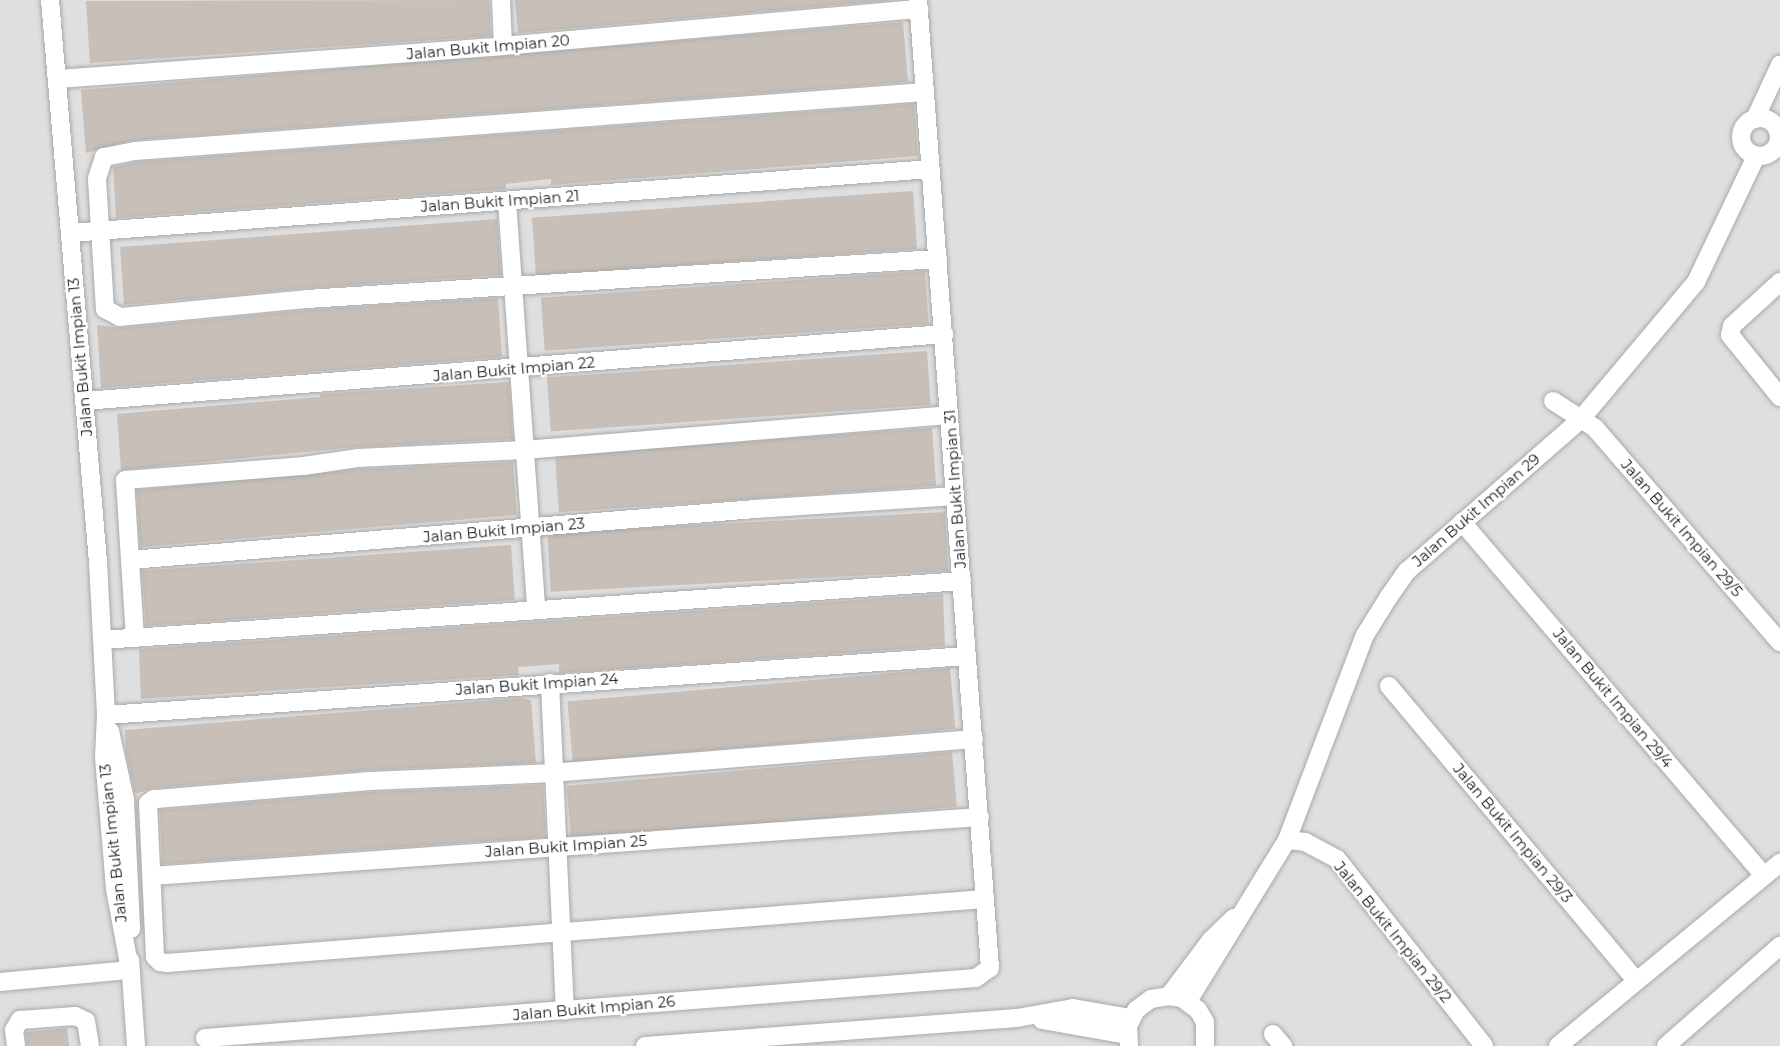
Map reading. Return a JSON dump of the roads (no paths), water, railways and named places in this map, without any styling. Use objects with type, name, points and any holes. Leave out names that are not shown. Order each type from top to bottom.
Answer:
[{"type":"street","name":"Jalan Bukit Impian 13","points":[[50,0],[102,640],[106,715],[104,757],[115,889],[130,970],[136,1046]]},
{"type":"street","points":[[501,0],[503,46]]},
{"type":"street","name":"Jalan Bukit Impian 20","points":[[57,79],[503,46],[919,5]]},
{"type":"street","name":"Jalan Bukit Impian 31","points":[[919,5],[986,899],[990,968],[983,975]]},
{"type":"street","points":[[1770,156],[1745,150],[1740,138],[1744,126],[1755,119],[1780,65]]},
{"type":"street","points":[[925,92],[135,151],[104,157],[98,164],[105,309],[120,317],[307,299],[513,288],[938,259]]},
{"type":"street","name":"Jalan Bukit Impian 29","points":[[1188,1002],[1287,840],[1365,634],[1407,571],[1581,418],[1696,282],[1779,141],[1779,126],[1768,120],[1755,119]]},
{"type":"street","name":"Jalan Bukit Impian 21","points":[[70,233],[931,169]]},
{"type":"street","points":[[507,201],[536,610]]},
{"type":"street","points":[[1780,282],[1732,326],[1730,335],[1780,397]]},
{"type":"street","name":"Jalan Bukit Impian 22","points":[[84,400],[519,369],[944,334]]},
{"type":"street","name":"Jalan Bukit Impian 29/5","points":[[1553,401],[1595,428],[1780,642]]},
{"type":"street","points":[[135,638],[125,480],[358,458],[524,450],[949,415]]},
{"type":"street","name":"Jalan Bukit Impian 23","points":[[130,560],[530,527],[956,496]]},
{"type":"street","name":"Jalan Bukit Impian 29/4","points":[[1462,522],[1763,875]]},
{"type":"street","points":[[102,640],[962,581]]},
{"type":"street","name":"Jalan Bukit Impian 24","points":[[106,715],[968,656]]},
{"type":"street","points":[[550,683],[565,1011]]},
{"type":"street","name":"Jalan Bukit Impian 29/3","points":[[1389,686],[1636,980]]},
{"type":"street","points":[[974,739],[554,773],[370,781],[159,798],[148,803],[155,957],[160,962],[986,899]]},
{"type":"street","name":"Jalan Bukit Impian 25","points":[[152,876],[980,817]]},
{"type":"street","name":"Jalan Bukit Impian 29/2","points":[[1287,840],[1305,842],[1337,860],[1484,1046]]},
{"type":"street","points":[[1558,1046],[1780,863]]},
{"type":"street","name":"Jalan Bukit Impian 29","points":[[1168,996],[1210,940],[1252,900]]},
{"type":"street","points":[[1666,1046],[1780,946]]},
{"type":"street","points":[[0,982],[130,970]]},
{"type":"street","name":"Jalan Bukit Impian 26","points":[[205,1038],[565,1011],[983,975]]},
{"type":"street","points":[[645,1046],[807,1040],[1017,1018],[1070,1022],[1129,1033],[1143,1004],[1168,996],[1188,1002],[1205,1022],[1205,1046]]},
{"type":"street","points":[[16,1046],[14,1030],[20,1020],[81,1018],[88,1026],[90,1046]]}]
